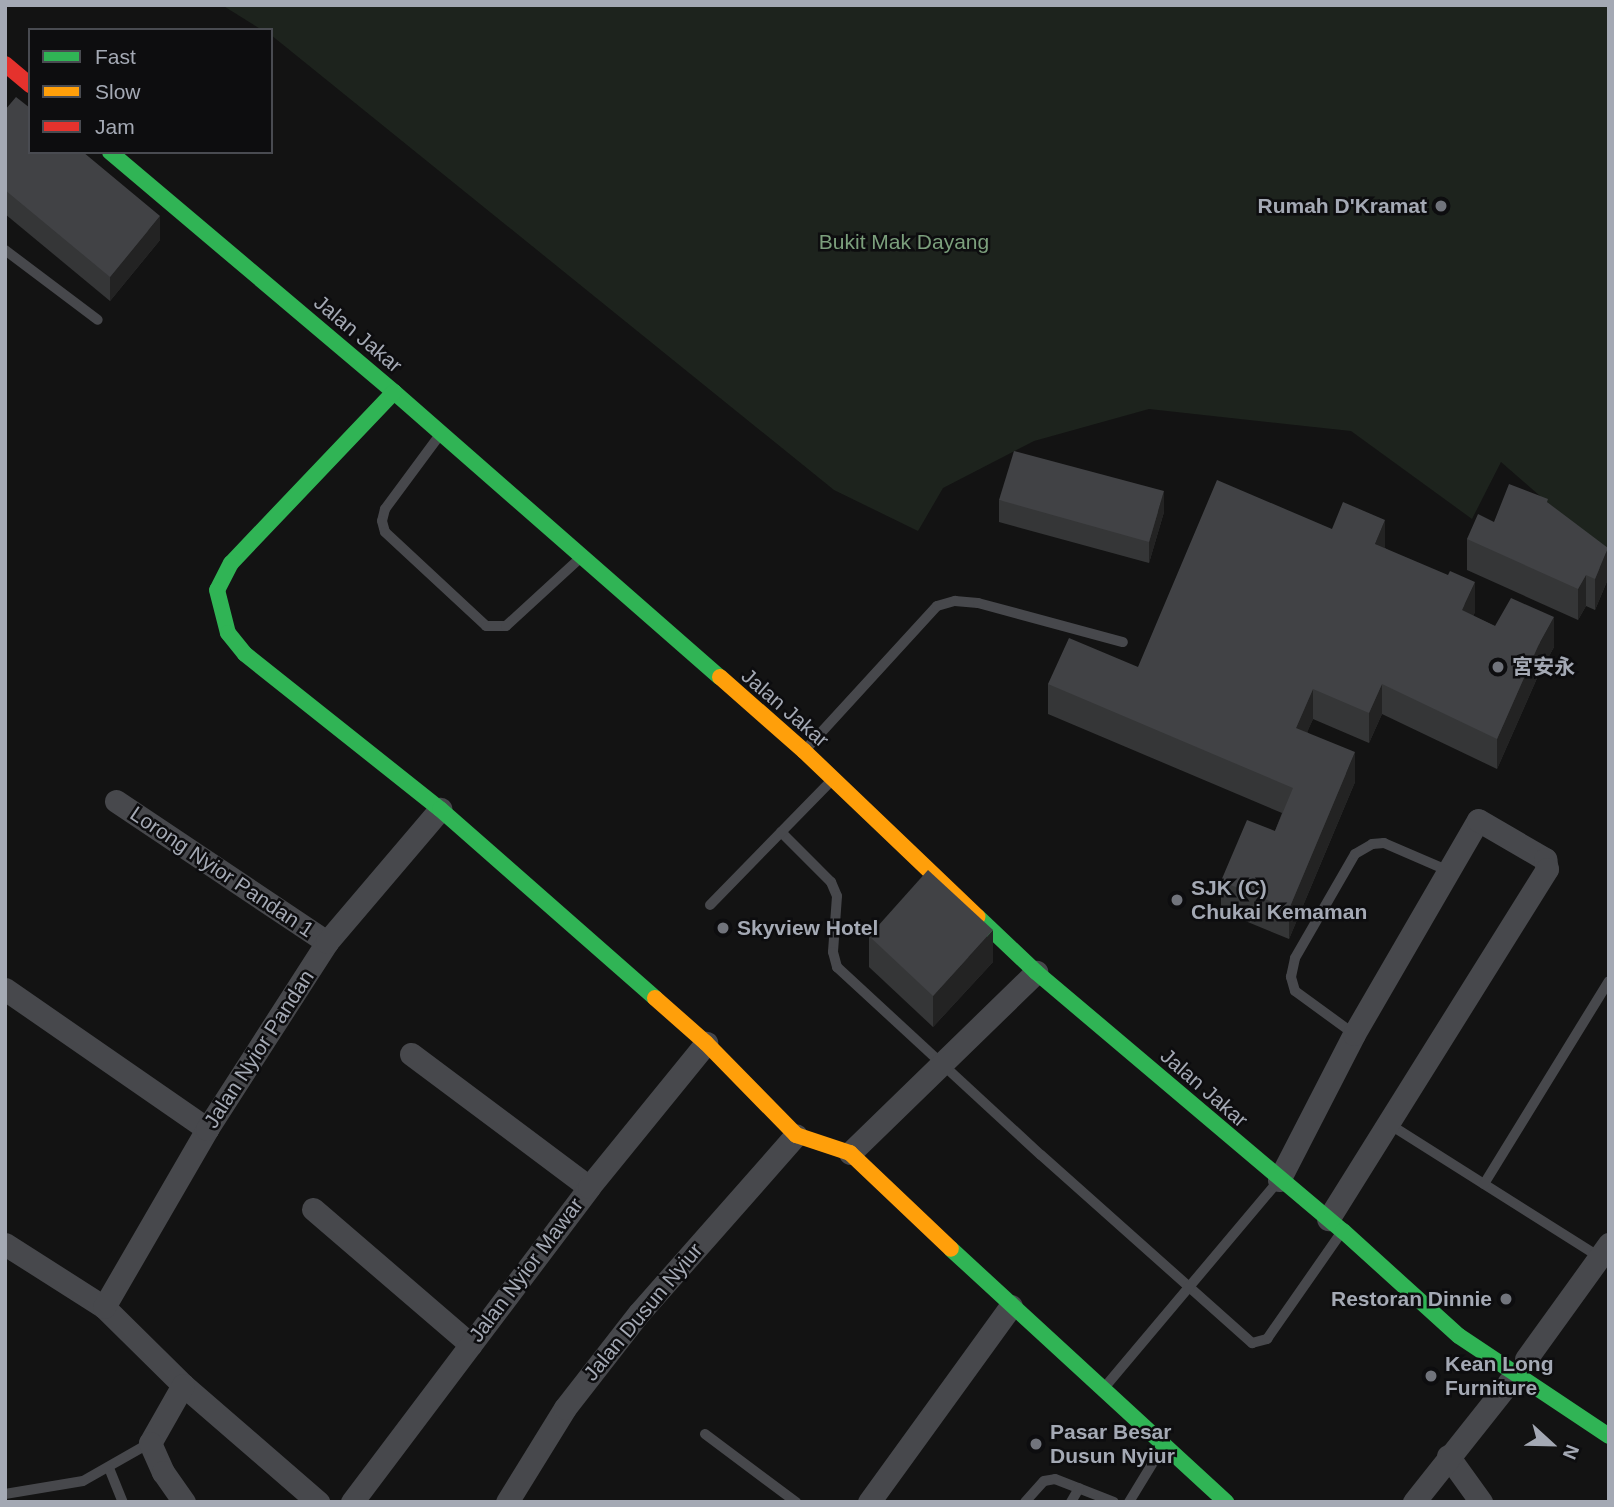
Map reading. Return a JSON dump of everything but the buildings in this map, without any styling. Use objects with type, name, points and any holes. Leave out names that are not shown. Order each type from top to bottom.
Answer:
[{"type":"main road","points":[[5,64],[28,83]]},
{"type":"main road","name":"Jalan Jakar","points":[[112,154],[394,392],[580,558],[804,751],[1037,972],[1279,1180],[1336,1225],[1425,1302],[1459,1336],[1523,1363],[1609,1436]]},
{"type":"main road","points":[[394,392],[231,563],[217,590],[228,633],[245,654],[440,810],[706,1043],[796,1135],[850,1153],[1011,1307],[1226,1502]]},
{"type":"main road","name":"Jalan Jakar","points":[[1425,1302],[1467,1321]]},
{"type":"street","name":"Lorong Nyior Pandan 1","points":[[116,801],[327,942]]},
{"type":"street","name":"Jalan Nyior Pandan","points":[[104,1307],[207,1129],[327,942],[440,810]]},
{"type":"street","points":[[1279,1180],[1354,1034],[1478,820],[1545,859],[1547,869],[1389,1124],[1336,1225]]},
{"type":"street","points":[[850,1153],[1037,972]]},
{"type":"street","points":[[5,989],[207,1129]]},
{"type":"street","name":"Jalan Nyior Mawar","points":[[352,1502],[589,1187],[706,1043]]},
{"type":"street","points":[[411,1054],[589,1187]]},
{"type":"street","name":"Jalan Dusun Nyiur","points":[[507,1502],[565,1408],[639,1313],[796,1135]]},
{"type":"street","points":[[313,1209],[471,1345]]},
{"type":"street","points":[[5,1244],[104,1307],[183,1385],[318,1502]]},
{"type":"street","points":[[1414,1502],[1523,1363],[1604,1250]]},
{"type":"street","points":[[869,1502],[1011,1307]]},
{"type":"street","points":[[183,1385],[150,1443],[163,1472],[184,1502]]},
{"type":"street","points":[[1448,1456],[1481,1502]]},
{"type":"lane","points":[[5,250],[98,320]]},
{"type":"lane","points":[[440,434],[385,509],[382,521],[384,532],[486,626],[496,629],[506,626],[580,558]]},
{"type":"lane","points":[[804,751],[937,606],[955,601],[978,603],[1123,642]]},
{"type":"lane","points":[[710,905],[833,779]]},
{"type":"lane","points":[[782,832],[831,882],[837,896],[832,952],[837,967],[941,1064],[1252,1342],[1267,1339],[1336,1225]]},
{"type":"lane","points":[[1354,1034],[1295,992],[1291,977],[1295,958],[1355,854],[1372,845],[1384,844],[1449,871]]},
{"type":"lane","points":[[1484,1184],[1609,981]]},
{"type":"lane","points":[[1389,1124],[1484,1184],[1604,1250]]},
{"type":"lane","points":[[1102,1390],[1279,1180]]},
{"type":"lane","points":[[705,1434],[796,1502]]},
{"type":"lane","points":[[5,1494],[61,1486],[109,1468],[150,1443]]},
{"type":"lane","points":[[1129,1502],[1163,1445]]},
{"type":"lane","points":[[109,1468],[123,1502]]},
{"type":"lane","points":[[1025,1502],[1044,1481],[1055,1479],[1114,1502]]},
{"type":"lane","points":[[1070,1502],[1079,1488]]},
{"type":"green space","name":"Bukit Mak Dayang","points":[[222,5],[1609,5],[1609,556],[1501,462],[1472,519],[1351,431],[1149,409],[1034,441],[943,488],[918,531],[834,490],[273,37],[273,28],[259,28]]},
{"type":"traffic: fast","points":[[112,154],[394,392],[720,677]]},
{"type":"traffic: fast","points":[[394,392],[231,563],[217,590],[228,633],[245,654],[440,809],[655,998]]},
{"type":"traffic: fast","points":[[978,917],[1036,972],[1343,1231],[1459,1336],[1609,1436]]},
{"type":"traffic: fast","points":[[951,1249],[1226,1502]]},
{"type":"traffic: slow","points":[[720,677],[804,751],[978,917]]},
{"type":"traffic: slow","points":[[655,998],[706,1043],[796,1135],[850,1153],[951,1249]]},
{"type":"traffic: jam","points":[[5,64],[28,83]]},
{"type":"place","name":"Rumah D'Kramat","points":[[1441,206]]},
{"type":"place","name":"宮安永","points":[[1498,667]]},
{"type":"place","name":"SJK (C) Chukai Kemaman","points":[[1177,900]]},
{"type":"place","name":"Skyview Hotel","points":[[723,928]]},
{"type":"place","name":"Restoran Dinnie","points":[[1506,1299]]},
{"type":"place","name":"Kean Long Furniture","points":[[1431,1376]]},
{"type":"place","name":"Pasar Besar Dusun Nyiur","points":[[1036,1444]]}]
